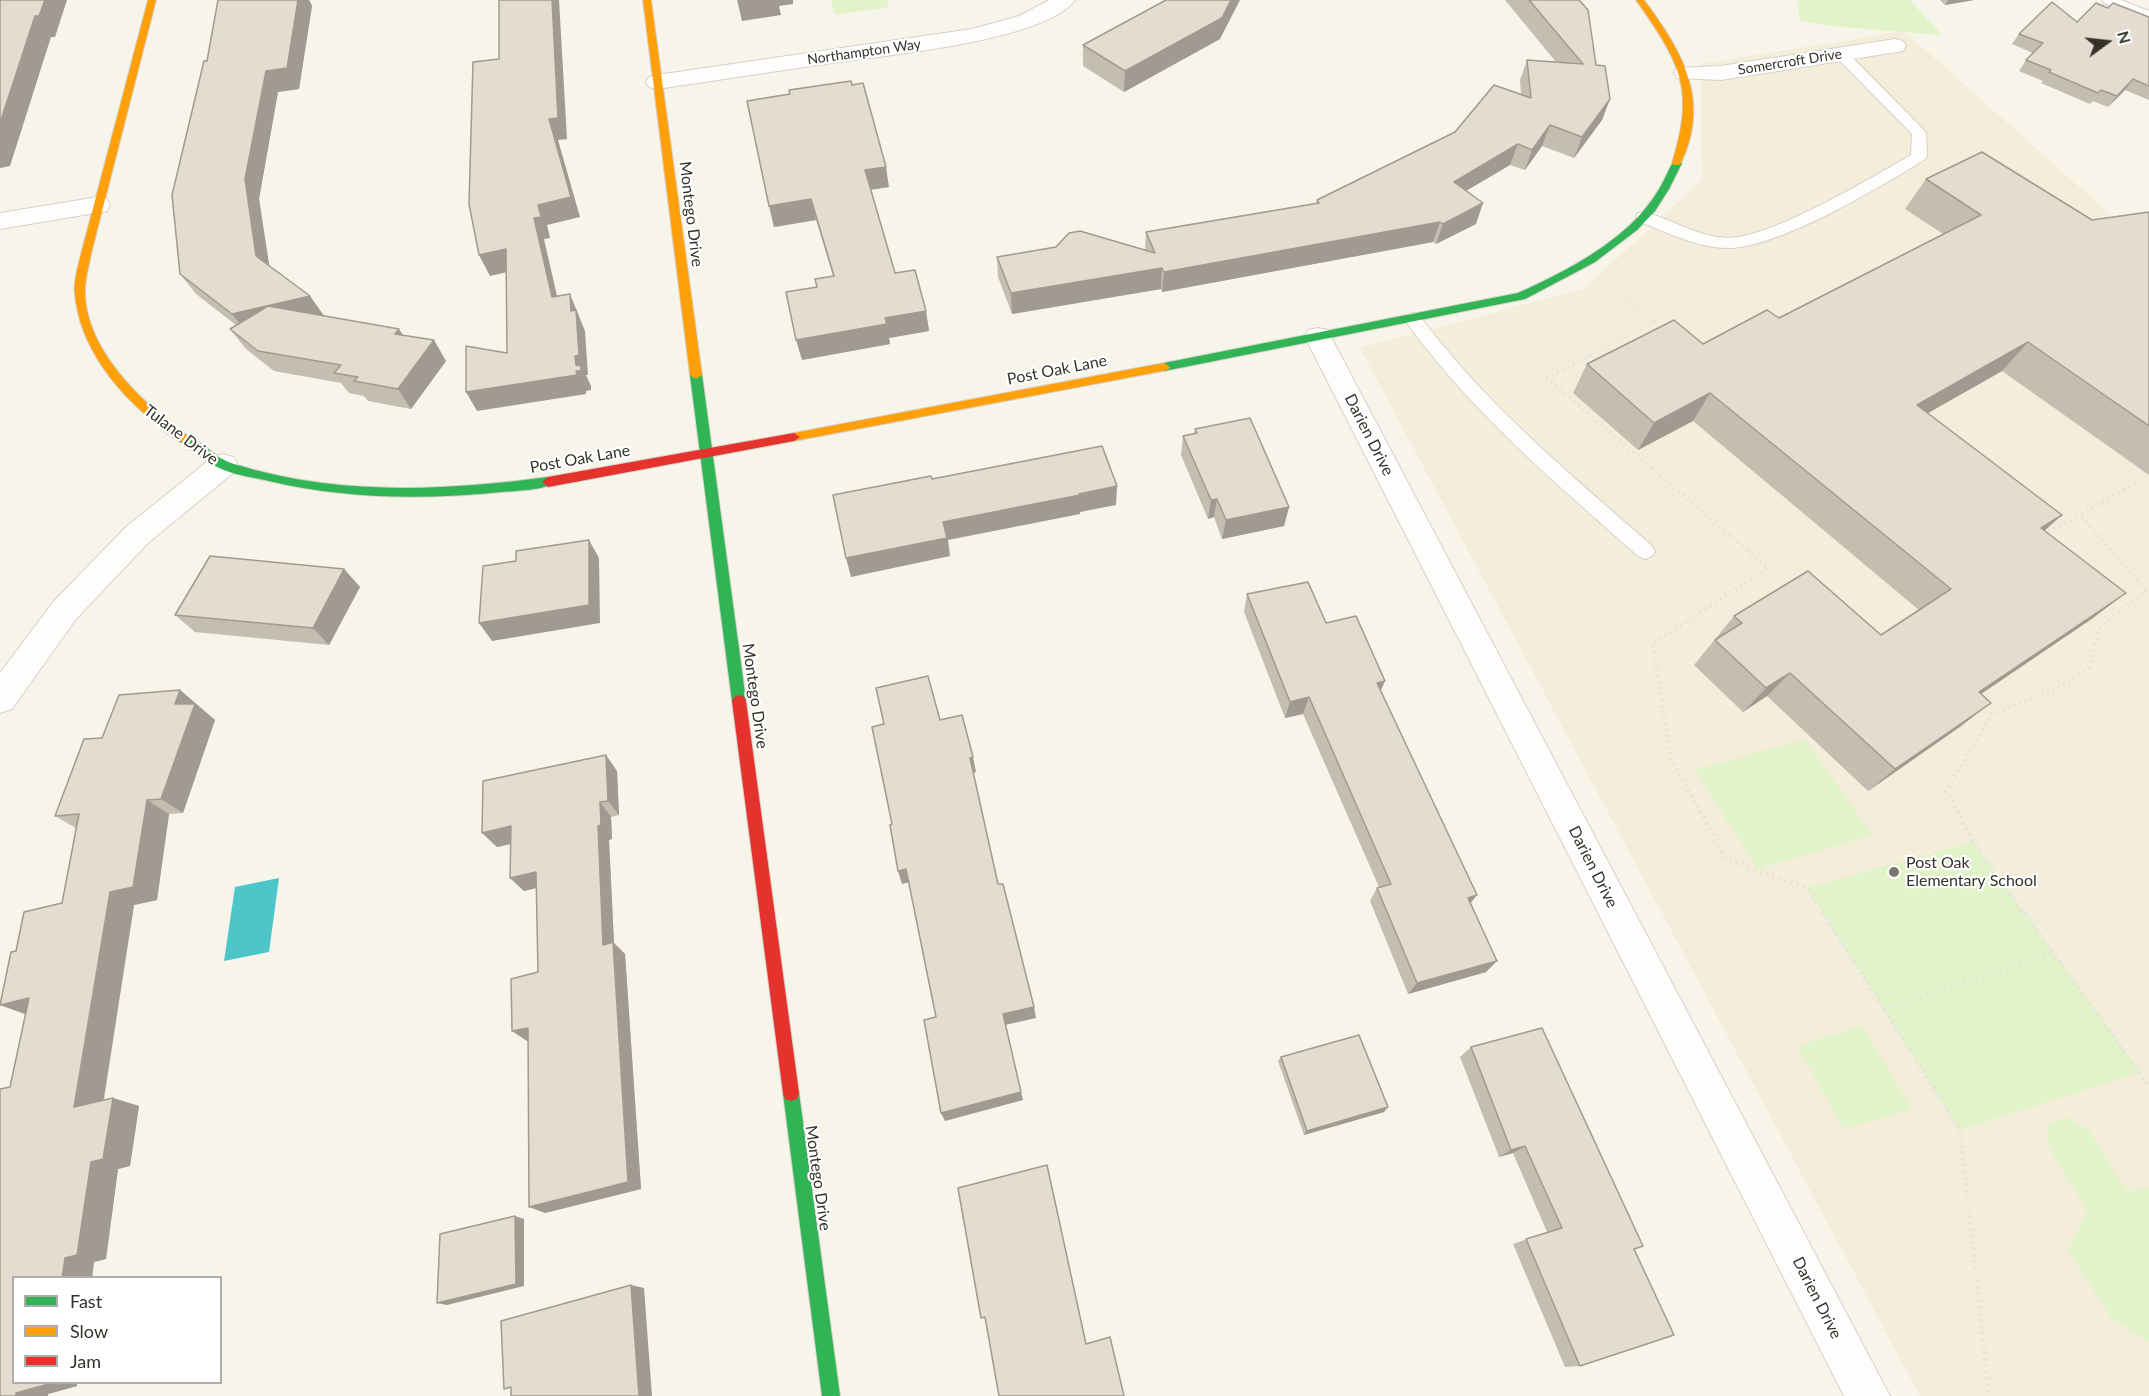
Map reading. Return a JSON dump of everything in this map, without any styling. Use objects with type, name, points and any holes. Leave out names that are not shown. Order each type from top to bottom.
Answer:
[{"type":"street","name":"Tulane Drive","points":[[0,699],[73,602],[137,535],[223,465],[165,426],[132,398],[108,366],[90,330],[80,294],[86,254],[98,205],[152,0]]},
{"type":"street","name":"Montego Drive","points":[[647,0],[705,454],[831,1396]]},
{"type":"street","name":"Northampton Way","points":[[657,82],[1006,29],[1049,10],[1064,0]]},
{"type":"street","name":"Post Oak Lane","points":[[223,465],[289,482],[339,489],[403,494],[485,491],[584,477],[1413,319],[1521,296],[1563,278],[1595,259],[1644,217],[1669,186],[1681,153],[1690,112],[1685,73],[1672,42],[1644,4]]},
{"type":"street","name":"Somercroft Drive","points":[[1685,73],[1721,73],[1895,46]]},
{"type":"street","points":[[0,221],[98,205]]},
{"type":"street","name":"Darien Drive","points":[[1318,337],[1868,1396]]},
{"type":"lane","points":[[2109,0],[2149,16]]},
{"type":"lane","points":[[1644,217],[1691,235],[1730,243],[1762,237],[1896,171],[1919,157],[1919,133],[1841,54]]},
{"type":"lane","points":[[1413,319],[1435,352],[1494,414],[1645,551]]},
{"type":"path","points":[[1617,292],[1655,321],[1547,378],[1768,568],[1653,644],[1671,759],[1726,859],[1807,888],[1960,1130],[1989,1396]]},
{"type":"path","points":[[2039,536],[2136,483]]},
{"type":"path","points":[[2080,514],[2146,590],[2099,627],[2089,668],[2056,689],[1992,714],[1946,791],[1973,842],[2149,1086]]},
{"type":"path","points":[[1883,1009],[2054,954]]},
{"type":"shaded area","name":"Post Oak Elementary School","points":[[1904,31],[2149,249],[2149,1396],[1920,1396],[1360,348],[1584,289],[1702,180],[1701,64]]},
{"type":"green space","points":[[831,0],[887,0],[889,7],[835,15]]},
{"type":"green space","points":[[1797,0],[1910,0],[1942,35],[1840,27],[1800,21]]},
{"type":"green space","points":[[1805,739],[1872,835],[1758,869],[1695,770]]},
{"type":"green space","points":[[1973,842],[2140,1072],[1960,1130],[1807,888]]},
{"type":"green space","points":[[1862,1026],[1912,1109],[1844,1129],[1797,1046]]},
{"type":"green space","points":[[2070,1118],[2090,1132],[2127,1192],[2149,1187],[2149,1342],[2111,1317],[2068,1250],[2088,1211],[2049,1147],[2047,1123]]},
{"type":"water","points":[[279,878],[269,952],[224,961],[235,887]]},
{"type":"building","points":[[0,0],[45,0],[39,16],[35,16],[0,123]]},
{"type":"building","points":[[218,0],[298,0],[287,68],[266,71],[245,179],[256,256],[310,296],[232,314],[180,274],[172,195],[204,61],[207,61]]},
{"type":"building","points":[[499,0],[552,0],[558,118],[549,119],[571,197],[538,205],[541,217],[534,218],[552,297],[570,294],[571,311],[576,310],[579,355],[575,356],[576,365],[581,366],[581,371],[576,371],[577,375],[466,392],[466,346],[507,353],[506,249],[479,255],[469,204],[473,62],[499,59]]},
{"type":"building","points":[[1166,0],[1231,0],[1222,18],[1125,71],[1083,45]]},
{"type":"building","points":[[1529,0],[1579,0],[1588,10],[1596,65],[1605,66],[1610,99],[1582,137],[1550,125],[1532,150],[1518,144],[1454,182],[1483,203],[1443,224],[1440,222],[1164,272],[1162,268],[1011,293],[997,257],[1056,247],[1069,233],[1080,231],[1155,253],[1146,232],[1319,203],[1317,200],[1455,132],[1494,85],[1531,98],[1527,60],[1583,64]]},
{"type":"building","points":[[2052,2],[2077,22],[2096,3],[2108,8],[2113,3],[2149,17],[2149,86],[2133,79],[2117,96],[2101,90],[2098,93],[2026,60],[2043,43],[2019,34]]},
{"type":"building","points":[[851,81],[852,85],[863,83],[886,167],[865,170],[895,273],[915,270],[926,311],[885,318],[887,324],[796,340],[786,292],[817,287],[815,279],[834,276],[811,199],[769,206],[747,101],[790,94],[789,90]]},
{"type":"building","points":[[1982,152],[2092,220],[2149,212],[2149,426],[2028,342],[1917,405],[2062,515],[2041,528],[2126,593],[1979,692],[1991,703],[1895,769],[1790,673],[1766,688],[1715,640],[1742,623],[1734,616],[1808,571],[1881,635],[1951,589],[1710,393],[1654,423],[1587,364],[1674,320],[1703,344],[1767,310],[1779,318],[1981,215],[1926,179]]},
{"type":"building","points":[[268,306],[399,329],[395,334],[434,340],[398,389],[354,381],[358,377],[334,373],[341,365],[258,351],[230,329]]},
{"type":"building","points":[[1250,418],[1289,507],[1226,520],[1217,499],[1211,500],[1183,436],[1197,433],[1195,429]]},
{"type":"building","points":[[1102,446],[1117,486],[943,522],[947,538],[846,558],[833,495],[931,476],[932,479]]},
{"type":"building","points":[[589,540],[589,605],[479,623],[483,566],[516,561],[516,551]]},
{"type":"building","points":[[210,556],[344,569],[313,628],[175,615]]},
{"type":"building","points":[[1308,582],[1326,623],[1356,616],[1385,681],[1377,683],[1477,895],[1468,898],[1497,961],[1417,983],[1377,888],[1391,884],[1309,697],[1290,702],[1247,594]]},
{"type":"building","points":[[928,676],[940,720],[962,715],[973,757],[970,758],[998,884],[1003,884],[1034,1007],[1003,1014],[1021,1092],[941,1113],[924,1020],[936,1017],[906,869],[898,871],[890,825],[892,824],[872,727],[884,724],[876,688]]},
{"type":"building","points":[[180,690],[175,704],[195,704],[161,799],[147,800],[133,887],[110,892],[74,1107],[113,1098],[103,1159],[91,1162],[77,1255],[65,1258],[62,1276],[12,1276],[12,1384],[46,1384],[16,1393],[16,1396],[0,1396],[0,1089],[10,1087],[29,998],[0,1005],[11,952],[16,951],[24,912],[62,903],[79,814],[55,816],[84,739],[102,738],[119,695]]},
{"type":"building","points":[[606,755],[608,801],[600,802],[601,825],[598,826],[603,945],[613,942],[628,1182],[529,1207],[528,1028],[512,1031],[511,979],[538,972],[536,872],[510,878],[511,826],[482,833],[483,781]]},
{"type":"building","points":[[1542,1028],[1643,1246],[1634,1249],[1674,1335],[1580,1366],[1526,1239],[1562,1228],[1525,1146],[1511,1150],[1471,1047]]},
{"type":"building","points":[[1359,1035],[1388,1107],[1307,1131],[1281,1057]]},
{"type":"building","points":[[1047,1165],[1086,1344],[1110,1337],[1124,1396],[999,1396],[985,1317],[981,1318],[958,1188]]},
{"type":"building","points":[[515,1216],[516,1284],[437,1303],[440,1234]]},
{"type":"building","points":[[631,1285],[639,1396],[511,1396],[511,1387],[504,1389],[501,1321]]},
{"type":"traffic: fast","points":[[1164,367],[1521,296],[1568,273],[1613,245],[1651,208],[1666,187],[1677,163]]},
{"type":"traffic: fast","points":[[696,375],[739,701]]},
{"type":"traffic: fast","points":[[183,438],[216,461],[231,468],[332,489],[440,493],[548,482]]},
{"type":"traffic: fast","points":[[791,1093],[831,1396]]},
{"type":"traffic: slow","points":[[152,0],[86,254],[80,295],[93,339],[116,378],[148,411],[183,438]]},
{"type":"traffic: slow","points":[[647,0],[696,375]]},
{"type":"traffic: slow","points":[[1640,0],[1668,39],[1685,76],[1689,115],[1677,163]]},
{"type":"traffic: slow","points":[[794,437],[1164,367]]},
{"type":"traffic: jam","points":[[548,482],[794,437]]},
{"type":"traffic: jam","points":[[739,701],[791,1093]]},
{"type":"place","name":"Post Oak Elementary School","points":[[1894,872]]}]
